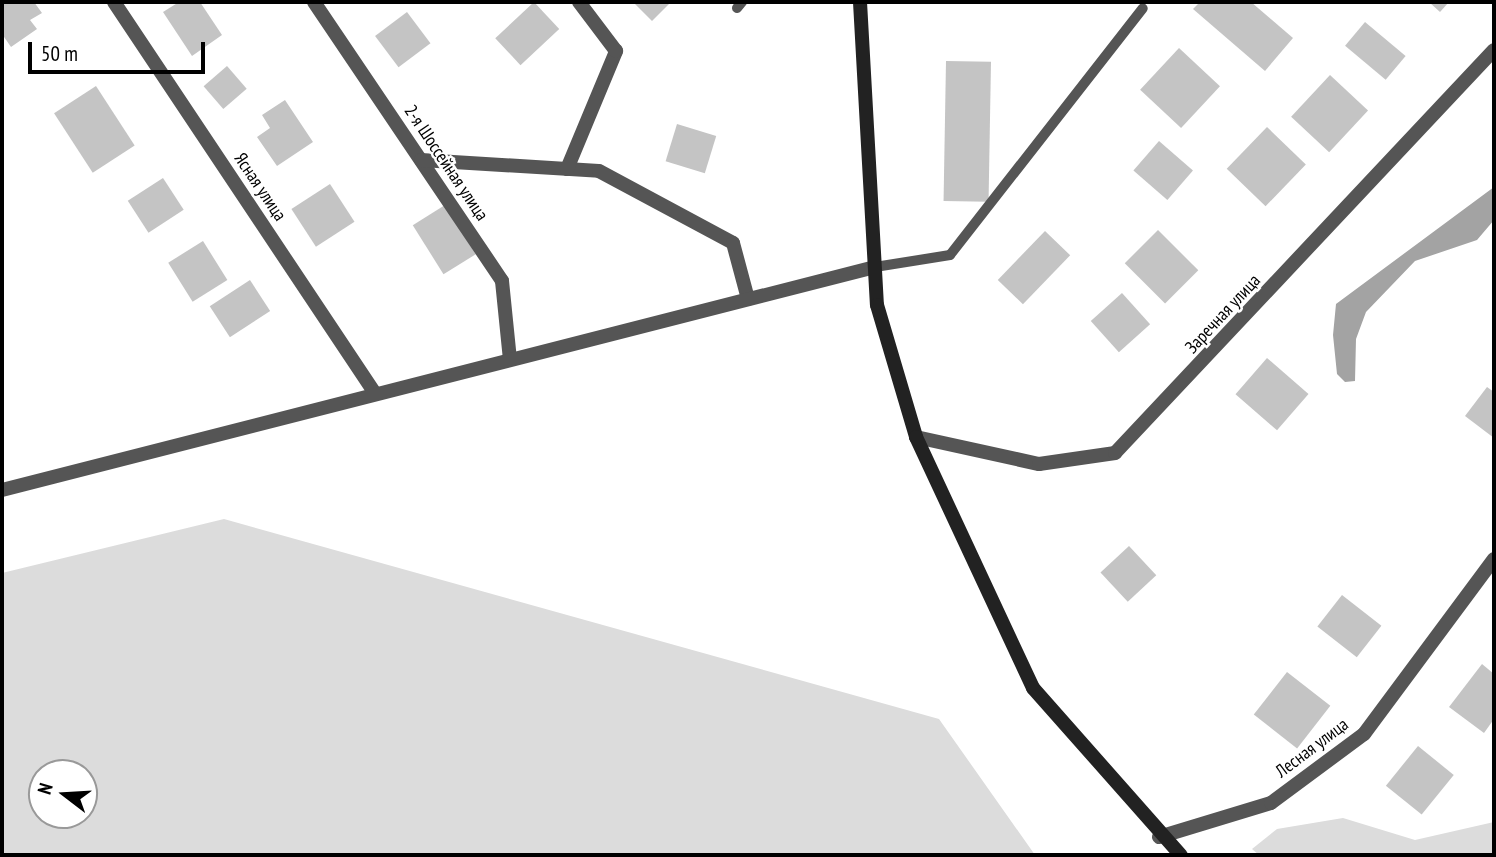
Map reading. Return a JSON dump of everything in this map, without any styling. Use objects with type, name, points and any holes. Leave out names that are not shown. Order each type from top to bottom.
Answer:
[{"type":"main road","points":[[860,2],[877,305],[916,437],[1033,688],[1159,837],[1181,855]]},
{"type":"street","name":"Ясная улица","points":[[114,2],[375,394]]},
{"type":"street","name":"2-я Шоссейная улица","points":[[314,2],[502,281],[510,360]]},
{"type":"street","points":[[567,169],[616,51],[579,2]]},
{"type":"street","name":"Заречная улица","points":[[916,437],[1039,464],[1115,453],[1494,50]]},
{"type":"street","points":[[421,160],[599,171],[733,243],[748,299]]},
{"type":"street","points":[[2,490],[875,267]]},
{"type":"street","name":"Лесная улица","points":[[1159,837],[1271,803],[1364,734],[1494,559]]},
{"type":"lane","points":[[875,267],[950,256],[1143,8]]},
{"type":"shaded area","points":[[1494,187],[1494,220],[1477,240],[1415,261],[1366,312],[1356,339],[1355,381],[1345,382],[1337,374],[1333,335],[1336,304]]},
{"type":"shaded area","points":[[224,519],[939,719],[1035,855],[2,855],[2,573]]},
{"type":"shaded area","points":[[1343,818],[1415,840],[1494,822],[1494,855],[1259,855],[1252,849],[1277,829]]},
{"type":"building","points":[[2,2],[34,2],[42,13],[30,20],[37,29],[11,47],[2,34]]},
{"type":"building","points":[[179,2],[200,2],[222,35],[192,56],[163,12]]},
{"type":"building","points":[[534,2],[559,29],[520,65],[495,38]]},
{"type":"building","points":[[633,2],[671,2],[652,21]]},
{"type":"building","points":[[1200,2],[1251,2],[1293,38],[1265,71],[1193,9]]},
{"type":"building","points":[[1429,2],[1449,2],[1440,12]]},
{"type":"building","points":[[407,12],[430,43],[399,67],[375,36]]},
{"type":"building","points":[[1365,22],[1406,56],[1386,80],[1345,46]]},
{"type":"building","points":[[1179,48],[1220,86],[1181,128],[1140,90]]},
{"type":"building","points":[[946,61],[991,62],[989,202],[944,201]]},
{"type":"building","points":[[227,66],[247,89],[223,109],[204,86]]},
{"type":"building","points":[[1330,75],[1368,110],[1329,152],[1291,117]]},
{"type":"building","points":[[96,86],[135,146],[93,173],[54,113]]},
{"type":"building","points":[[285,100],[313,142],[277,166],[257,137],[270,128],[262,115]]},
{"type":"building","points":[[677,124],[716,136],[705,173],[666,161]]},
{"type":"building","points":[[1267,127],[1306,165],[1266,206],[1227,169]]},
{"type":"building","points":[[1159,141],[1193,171],[1167,200],[1133,170]]},
{"type":"building","points":[[163,178],[184,210],[148,233],[128,201]]},
{"type":"building","points":[[330,184],[355,222],[316,247],[291,209]]},
{"type":"building","points":[[445,205],[476,254],[444,274],[413,225]]},
{"type":"building","points":[[1158,230],[1198,270],[1165,304],[1125,263]]},
{"type":"building","points":[[1045,231],[1070,255],[1023,304],[998,280]]},
{"type":"building","points":[[203,241],[227,280],[193,302],[168,263]]},
{"type":"building","points":[[250,280],[270,311],[230,337],[210,306]]},
{"type":"building","points":[[1122,293],[1150,324],[1119,352],[1091,321]]},
{"type":"building","points":[[1267,358],[1309,394],[1277,430],[1236,394]]},
{"type":"building","points":[[1487,387],[1494,392],[1494,438],[1465,416]]},
{"type":"building","points":[[1129,546],[1156,575],[1128,602],[1100,573]]},
{"type":"building","points":[[1342,595],[1381,626],[1357,657],[1317,627]]},
{"type":"building","points":[[1482,664],[1494,674],[1494,719],[1484,733],[1449,707]]},
{"type":"building","points":[[1287,672],[1330,706],[1297,748],[1254,715]]},
{"type":"building","points":[[1418,746],[1454,775],[1422,815],[1386,786]]}]
